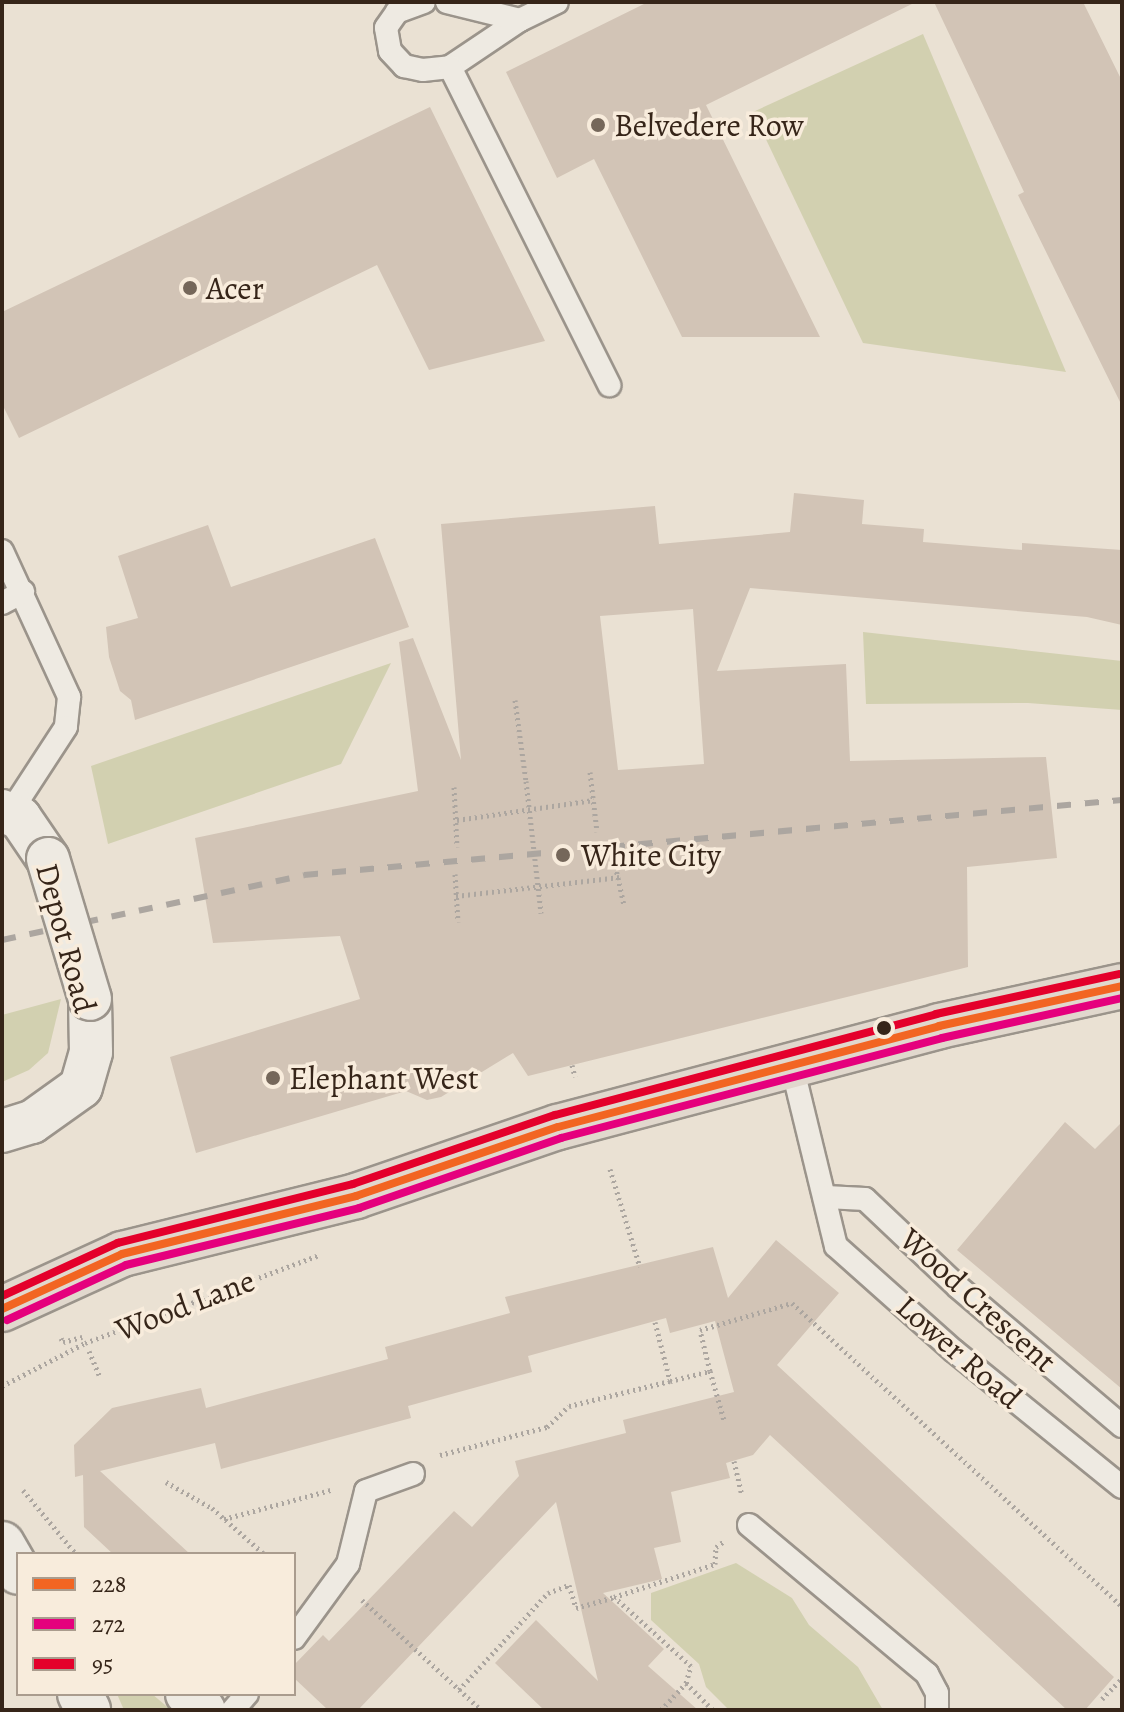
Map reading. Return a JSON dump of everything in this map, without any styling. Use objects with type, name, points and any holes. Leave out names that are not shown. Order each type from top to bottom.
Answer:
[{"type":"main road","name":"Wood Lane","points":[[2,1309],[122,1254],[356,1196],[558,1127],[792,1066],[1122,986]]},
{"type":"street","name":"Depot Road","points":[[2,1131],[32,1122],[81,1087],[91,1052],[90,999],[48,859],[11,815]]},
{"type":"street","points":[[2,1544],[16,1568]]},
{"type":"street","points":[[189,1696],[204,1710]]},
{"type":"lane","points":[[424,2],[397,12],[386,28],[390,51],[404,66],[450,67],[520,20],[557,2]]},
{"type":"lane","points":[[447,2],[520,20]]},
{"type":"lane","points":[[450,67],[609,385]]},
{"type":"lane","points":[[2,551],[69,697],[66,727],[11,815]]},
{"type":"lane","points":[[2,603],[23,592]]},
{"type":"lane","name":"Lower Road","points":[[792,1066],[836,1246],[954,1351],[1122,1487]]},
{"type":"lane","name":"Wood Crescent","points":[[826,1197],[865,1199],[958,1287],[1122,1426]]},
{"type":"lane","points":[[296,1635],[340,1580],[366,1491],[413,1474]]},
{"type":"lane","points":[[749,1525],[927,1674],[937,1693],[937,1710]]},
{"type":"path","points":[[515,700],[541,913]]},
{"type":"path","points":[[590,772],[597,832]]},
{"type":"path","points":[[454,787],[457,847]]},
{"type":"path","points":[[457,820],[594,800]]},
{"type":"path","points":[[614,860],[624,905]]},
{"type":"path","points":[[455,874],[458,922]]},
{"type":"path","points":[[456,896],[620,877]]},
{"type":"path","points":[[572,1065],[575,1078]]},
{"type":"path","points":[[610,1169],[640,1267]]},
{"type":"path","name":"Wood Lane","points":[[2,1386],[85,1343],[330,1251]]},
{"type":"path","points":[[724,1420],[700,1330],[792,1303],[1122,1606]]},
{"type":"path","points":[[655,1322],[670,1381]]},
{"type":"path","points":[[61,1338],[63,1342],[82,1337]]},
{"type":"path","points":[[89,1351],[99,1375]]},
{"type":"path","points":[[413,1474],[441,1454],[547,1427],[569,1406],[710,1371]]},
{"type":"path","points":[[166,1482],[224,1519],[262,1552]]},
{"type":"path","points":[[224,1519],[356,1483],[366,1491]]},
{"type":"path","points":[[23,1490],[74,1552]]},
{"type":"path","points":[[459,1690],[548,1593],[569,1585],[576,1608],[715,1564],[716,1547],[749,1525]]},
{"type":"path","points":[[340,1580],[481,1710]]},
{"type":"path","points":[[614,1597],[691,1666],[686,1683],[661,1710]]},
{"type":"path","points":[[1102,1699],[1122,1678]]},
{"type":"path","points":[[686,1683],[713,1710]]},
{"type":"shaded area","points":[[923,34],[1066,372],[863,343],[753,112]]},
{"type":"shaded area","points":[[863,632],[1122,661],[1122,710],[1028,703],[866,704]]},
{"type":"shaded area","points":[[391,663],[341,764],[108,844],[91,766]]},
{"type":"shaded area","points":[[61,999],[48,1053],[29,1070],[2,1082],[2,1015]]},
{"type":"shaded area","points":[[736,1563],[792,1598],[809,1625],[858,1667],[883,1710],[729,1710],[706,1687],[699,1664],[651,1620],[651,1593]]},
{"type":"shaded area","points":[[118,1696],[154,1696],[171,1710],[124,1710]]},
{"type":"building","points":[[648,2],[916,2],[706,105],[820,337],[682,337],[594,159],[557,178],[506,72]]},
{"type":"building","points":[[934,2],[1083,2],[1122,81],[1122,406],[1018,195],[1024,192]]},
{"type":"building","name":"Acer","points":[[430,107],[545,341],[429,370],[377,265],[19,438],[2,404],[2,312]]},
{"type":"building","points":[[794,493],[864,500],[862,524],[924,529],[923,542],[1022,550],[1022,543],[1122,550],[1122,625],[1087,617],[750,588],[717,671],[846,664],[850,761],[1046,757],[1057,858],[967,867],[968,967],[528,1076],[513,1053],[441,1097],[427,1100],[406,1091],[196,1153],[170,1057],[360,999],[340,936],[213,943],[195,838],[418,791],[399,642],[413,638],[461,760],[441,524],[655,506],[659,544],[790,532]],"holes":[[[693,609],[704,764],[618,770],[600,616]]]},
{"type":"building","points":[[208,525],[231,587],[375,538],[409,627],[135,720],[131,700],[120,691],[109,657],[106,627],[138,618],[118,556]]},
{"type":"building","points":[[1065,1122],[1095,1149],[1122,1122],[1122,1389],[957,1250]]},
{"type":"building","points":[[776,1240],[839,1293],[777,1365],[1114,1677],[1085,1710],[1067,1710],[770,1435],[753,1455],[726,1463],[730,1478],[671,1492],[681,1542],[654,1548],[662,1579],[603,1593],[664,1649],[648,1666],[698,1710],[544,1710],[495,1663],[536,1620],[598,1681],[556,1502],[358,1710],[328,1710],[296,1680],[296,1663],[323,1635],[329,1641],[454,1511],[472,1527],[519,1476],[515,1461],[626,1433],[623,1420],[734,1392],[715,1321],[670,1333],[666,1318],[528,1356],[532,1372],[408,1406],[411,1418],[221,1469],[215,1443],[100,1471],[188,1552],[111,1552],[84,1527],[83,1475],[75,1477],[74,1445],[112,1408],[201,1388],[206,1408],[388,1359],[385,1347],[510,1313],[505,1297],[713,1247],[728,1298]]},
{"type":"railway","points":[[2,940],[304,875],[1122,800]]},
{"type":"transit line","name":"95","points":[[2,1296],[118,1243],[353,1184],[555,1115],[936,1014],[1119,974]]},
{"type":"transit line","name":"228","points":[[2,1309],[122,1254],[356,1196],[558,1127],[939,1026],[1122,986]]},
{"type":"transit line","name":"272","points":[[7,1320],[126,1265],[359,1208],[561,1138],[942,1038],[1122,998]]},
{"type":"place","name":"Belvedere Row","points":[[598,125]]},
{"type":"place","name":"Acer","points":[[190,288]]},
{"type":"place","name":"White City","points":[[563,855]]},
{"type":"place","name":"Elephant West","points":[[273,1078]]}]
